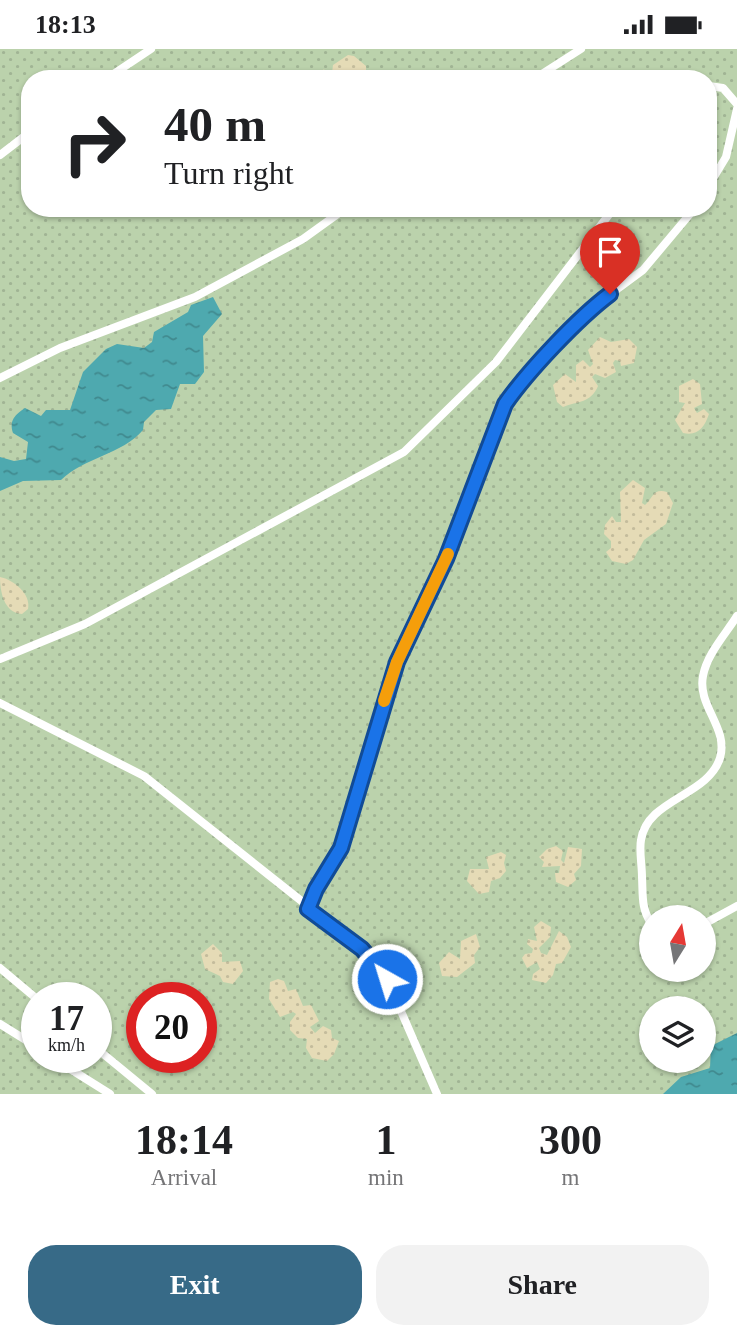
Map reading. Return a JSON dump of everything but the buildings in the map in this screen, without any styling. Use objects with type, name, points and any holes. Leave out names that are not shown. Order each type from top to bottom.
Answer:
[{"type":"lane","points":[[120,70],[151,49]]},
{"type":"lane","points":[[548,70],[581,49]]},
{"type":"lane","points":[[717,87],[723,88],[737,107],[726,157],[717,172]]},
{"type":"lane","points":[[0,155],[21,139]]},
{"type":"lane","points":[[0,378],[60,348],[195,297],[303,239],[334,217]]},
{"type":"lane","points":[[0,659],[85,624],[165,578],[404,452],[496,362],[607,217]]},
{"type":"lane","points":[[308,909],[316,889],[341,848],[397,662],[446,559],[505,404],[518,385],[593,307],[643,270],[687,217]]},
{"type":"lane","points":[[643,905],[641,838],[653,817],[709,779],[720,758],[723,739],[703,696],[703,677],[709,658],[737,616]]},
{"type":"lane","points":[[0,703],[144,776],[286,885],[308,909],[362,949],[387,979],[415,1049],[437,1094]]},
{"type":"lane","points":[[716,917],[737,906]]},
{"type":"lane","points":[[0,968],[21,986]]},
{"type":"lane","points":[[0,1024],[21,1037]]},
{"type":"lane","points":[[112,1061],[152,1094]]},
{"type":"lane","points":[[77,1073],[110,1094]]},
{"type":"green space","points":[[0,49],[737,49],[737,1094],[0,1094]]},
{"type":"sand","points":[[348,55],[354,56],[366,66],[366,70],[332,70],[333,65]]},
{"type":"sand","points":[[600,337],[611,342],[629,339],[637,347],[634,363],[621,366],[620,361],[615,360],[613,363],[616,372],[605,378],[595,374],[592,377],[598,386],[592,396],[563,407],[557,402],[553,385],[565,374],[576,382],[576,365],[583,360],[590,367],[593,364],[588,350]]},
{"type":"sand","points":[[693,379],[700,384],[702,404],[694,408],[697,413],[704,409],[709,414],[700,430],[683,433],[675,420],[685,403],[679,402],[679,386]]},
{"type":"sand","points":[[633,480],[645,488],[642,503],[645,505],[659,491],[667,492],[673,503],[666,524],[644,540],[633,560],[626,564],[612,561],[606,552],[611,548],[611,541],[604,534],[605,525],[612,516],[616,522],[621,522],[620,492]]},
{"type":"sand","points":[[0,577],[16,584],[27,598],[28,609],[22,614],[7,606],[2,595]]},
{"type":"sand","points":[[556,846],[563,851],[561,860],[564,863],[568,847],[582,849],[581,866],[574,874],[576,880],[568,887],[556,882],[555,873],[559,873],[560,866],[542,867],[544,862],[539,857],[547,849]]},
{"type":"sand","points":[[501,852],[506,855],[506,871],[500,878],[491,881],[489,892],[479,894],[467,881],[470,869],[489,869],[486,857]]},
{"type":"sand","points":[[541,921],[551,927],[550,937],[539,948],[541,953],[547,955],[559,931],[567,937],[571,947],[562,963],[556,964],[553,975],[546,983],[532,980],[533,974],[540,969],[537,962],[527,968],[522,958],[525,954],[532,953],[533,949],[527,944],[528,939],[537,941],[534,927]]},
{"type":"sand","points":[[476,934],[480,947],[474,955],[475,963],[457,977],[442,976],[439,963],[449,952],[460,959],[461,941]]},
{"type":"sand","points":[[213,944],[222,953],[222,962],[240,961],[243,971],[233,984],[223,982],[220,976],[205,969],[201,954]]},
{"type":"sand","points":[[278,979],[284,981],[288,991],[296,989],[303,1006],[311,1005],[319,1021],[310,1027],[315,1033],[323,1026],[331,1030],[332,1038],[339,1041],[334,1054],[327,1061],[312,1058],[306,1048],[307,1039],[298,1038],[290,1030],[290,1022],[296,1014],[293,1012],[280,1017],[269,999],[270,982]]},
{"type":"water","points":[[213,297],[222,314],[203,336],[204,372],[195,384],[180,384],[171,409],[156,410],[144,422],[143,430],[134,438],[114,451],[81,466],[61,480],[23,481],[0,491],[0,457],[14,461],[26,459],[28,442],[13,433],[12,428],[12,421],[18,413],[25,408],[41,416],[46,410],[70,410],[83,372],[106,349],[117,344],[144,348],[152,342],[154,332],[188,312],[191,305]]},
{"type":"water","points":[[737,1033],[737,1094],[663,1094],[681,1077],[694,1073],[716,1073],[716,1044]]},
{"type":"slow traffic","points":[[384,701],[397,662],[448,554]]},
{"type":"route","points":[[387,979],[362,949],[308,909],[316,889],[341,848],[359,778],[397,662],[446,559],[505,404],[518,385],[593,307],[610,294]]}]
